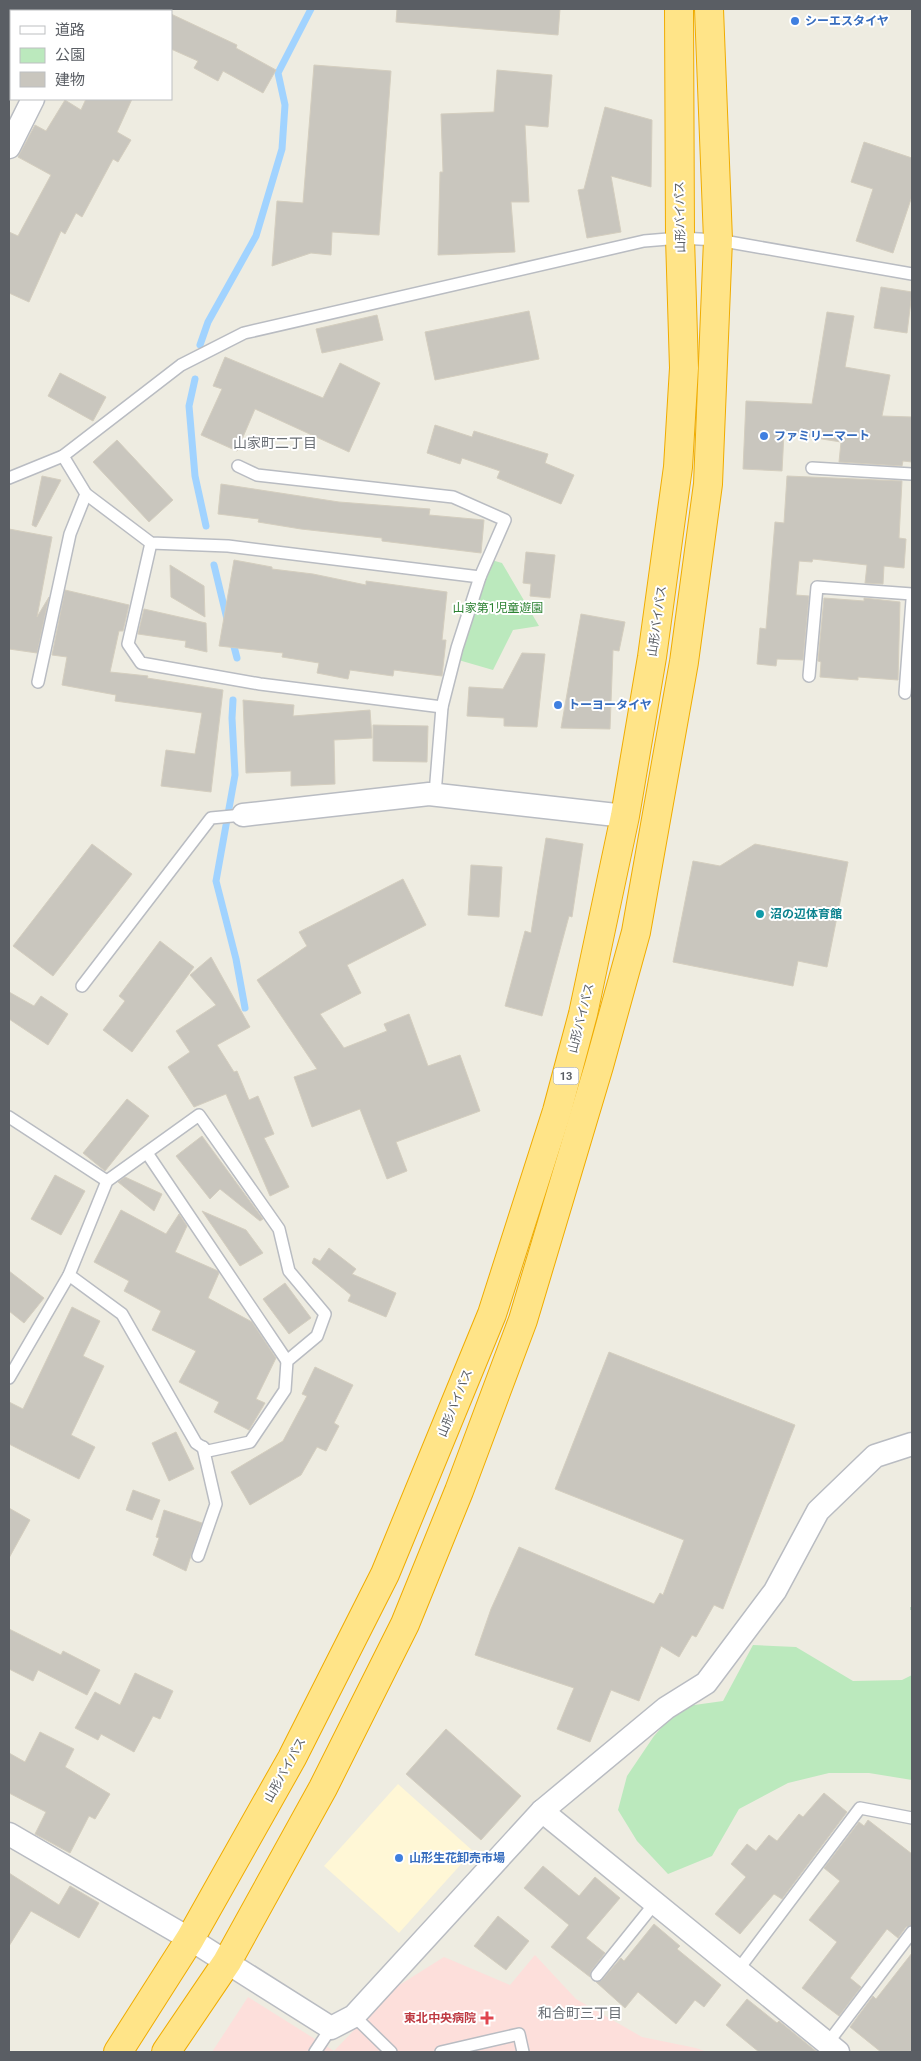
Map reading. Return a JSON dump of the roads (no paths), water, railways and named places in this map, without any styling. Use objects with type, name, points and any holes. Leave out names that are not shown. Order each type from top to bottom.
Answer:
[{"type":"highway","name":"山形バイパス","points":[[118,2052],[190,1938],[292,1758],[385,1574],[492,1314],[557,1111],[576,1040],[625,816],[652,657],[678,467],[684,368],[680,238],[679,9]]},
{"type":"highway","name":"13","points":[[166,2052],[227,1962],[323,1788],[405,1624],[460,1491],[523,1320],[599,1066],[636,932],[684,662],[708,484],[718,240],[710,9]]},
{"type":"street","points":[[11,136],[32,100]]},
{"type":"street","points":[[243,815],[435,794],[625,816]]},
{"type":"street","points":[[9,1834],[190,1938],[331,2028],[354,2016],[542,1811],[666,1708],[706,1683],[775,1591],[818,1511],[875,1456],[912,1444]]},
{"type":"street","points":[[542,1811],[833,2048]]},
{"type":"lane","points":[[9,478],[63,456],[181,365],[244,333],[644,241],[680,238],[718,240],[912,274]]},
{"type":"lane","points":[[63,456],[86,494],[151,543],[228,546],[480,577]]},
{"type":"lane","points":[[238,466],[257,475],[452,497],[505,520],[480,577],[442,707],[435,794]]},
{"type":"lane","points":[[812,468],[912,474]]},
{"type":"lane","points":[[38,682],[70,534],[86,494]]},
{"type":"lane","points":[[151,543],[128,644],[141,663],[260,684],[442,707]]},
{"type":"lane","points":[[809,676],[817,587],[912,594]]},
{"type":"lane","points":[[905,693],[912,600]]},
{"type":"lane","points":[[82,986],[211,818],[243,815]]},
{"type":"lane","points":[[9,1378],[70,1275],[107,1181],[199,1115],[278,1229],[289,1271],[325,1314],[317,1336],[287,1361]]},
{"type":"lane","points":[[9,1117],[107,1181]]},
{"type":"lane","points":[[70,1275],[122,1314],[196,1443],[208,1450],[250,1442],[285,1390],[287,1361],[147,1153]]},
{"type":"lane","points":[[198,1556],[216,1504],[204,1447]]},
{"type":"lane","points":[[738,1970],[860,1808],[912,1818]]},
{"type":"lane","points":[[597,1975],[655,1903]]},
{"type":"lane","points":[[833,2048],[912,1932]]},
{"type":"lane","points":[[354,2016],[391,2052]]},
{"type":"lane","points":[[315,2052],[331,2028]]},
{"type":"lane","points":[[441,2052],[478,2048],[519,2034],[524,2052]]},
{"type":"waterway","points":[[200,345],[208,322],[256,236],[282,149],[285,105],[278,73],[311,9]]},
{"type":"waterway","points":[[195,379],[189,406],[195,476],[206,526]]},
{"type":"waterway","points":[[214,565],[227,619]]},
{"type":"waterway","points":[[232,639],[237,658]]},
{"type":"waterway","points":[[233,700],[235,775],[216,881],[236,959],[245,1008]]},
{"type":"place","name":"シーエスタイヤ","points":[[795,21]]},
{"type":"place","name":"ファミリーマート","points":[[764,436]]},
{"type":"place","name":"トーヨータイヤ","points":[[558,705]]},
{"type":"place","name":"沼の辺体育館","points":[[760,914]]},
{"type":"place","name":"山形生花卸売市場","points":[[399,1858]]},
{"type":"place","name":"東北中央病院","points":[[487,2018]]},
{"type":"district","name":"山家町二丁目","points":[[275,443]]},
{"type":"district","name":"和合町三丁目","points":[[580,2013]]},
{"type":"park label","name":"山家第1児童遊園","points":[[498,608]]}]
